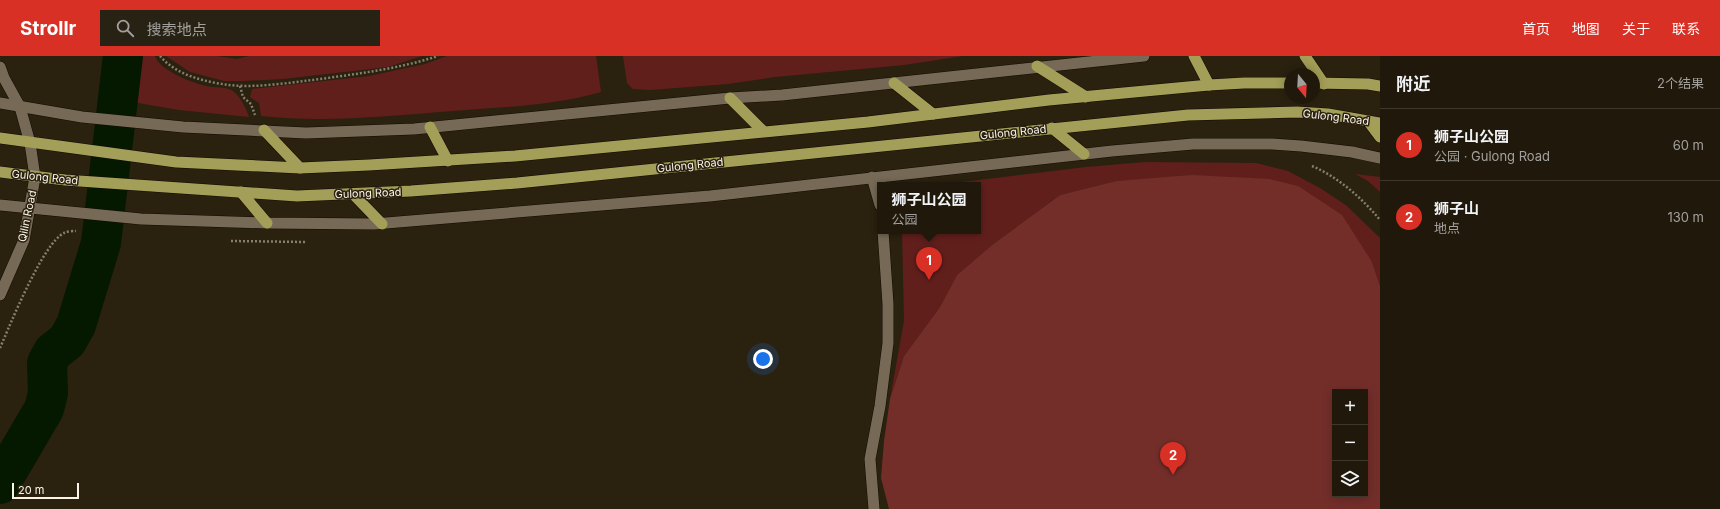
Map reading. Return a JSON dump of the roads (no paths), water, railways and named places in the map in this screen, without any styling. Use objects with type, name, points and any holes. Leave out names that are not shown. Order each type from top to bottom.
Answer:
[{"type":"main road","points":[[1194,56],[1209,85]]},
{"type":"main road","points":[[1305,56],[1311,68]]},
{"type":"main road","points":[[1037,66],[1086,97]]},
{"type":"main road","points":[[0,138],[77,150],[176,162],[300,168],[448,161],[763,131],[1209,85],[1244,82],[1284,83]]},
{"type":"main road","points":[[894,83],[933,114]]},
{"type":"main road","points":[[1320,83],[1368,84],[1380,86]]},
{"type":"main road","points":[[730,98],[763,131]]},
{"type":"main road","name":"Gulong Road","points":[[0,172],[35,177],[96,182],[298,196],[353,194],[517,183],[1188,115],[1270,112],[1328,114],[1380,123]]},
{"type":"main road","points":[[1368,121],[1380,137]]},
{"type":"main road","points":[[430,127],[448,161]]},
{"type":"main road","points":[[1052,128],[1084,154]]},
{"type":"main road","points":[[264,130],[300,168]]},
{"type":"main road","points":[[241,192],[267,223]]},
{"type":"main road","points":[[353,194],[382,224]]},
{"type":"street","points":[[0,103],[20,108],[82,117],[183,127],[306,133],[430,127],[730,98],[782,95],[1037,66],[1101,62],[1144,56]]},
{"type":"street","name":"Qilin Road","points":[[0,67],[4,78],[20,108],[30,143],[35,177],[24,240],[0,295]]},
{"type":"street","points":[[0,205],[119,218],[267,223],[382,224],[710,196],[1084,154],[1193,144],[1272,144],[1329,149],[1380,158]]},
{"type":"street","points":[[872,177],[877,194]]},
{"type":"street","points":[[874,509],[870,459],[873,432],[880,406],[888,342],[888,304],[883,234]]},
{"type":"waterway","points":[[0,484],[44,409],[48,393],[47,363],[53,352],[67,341],[76,325],[101,243],[123,56]]},
{"type":"place","name":"狮子山公园","points":[[929,280]]},
{"type":"place","name":"狮子山","points":[[1173,475]]}]
